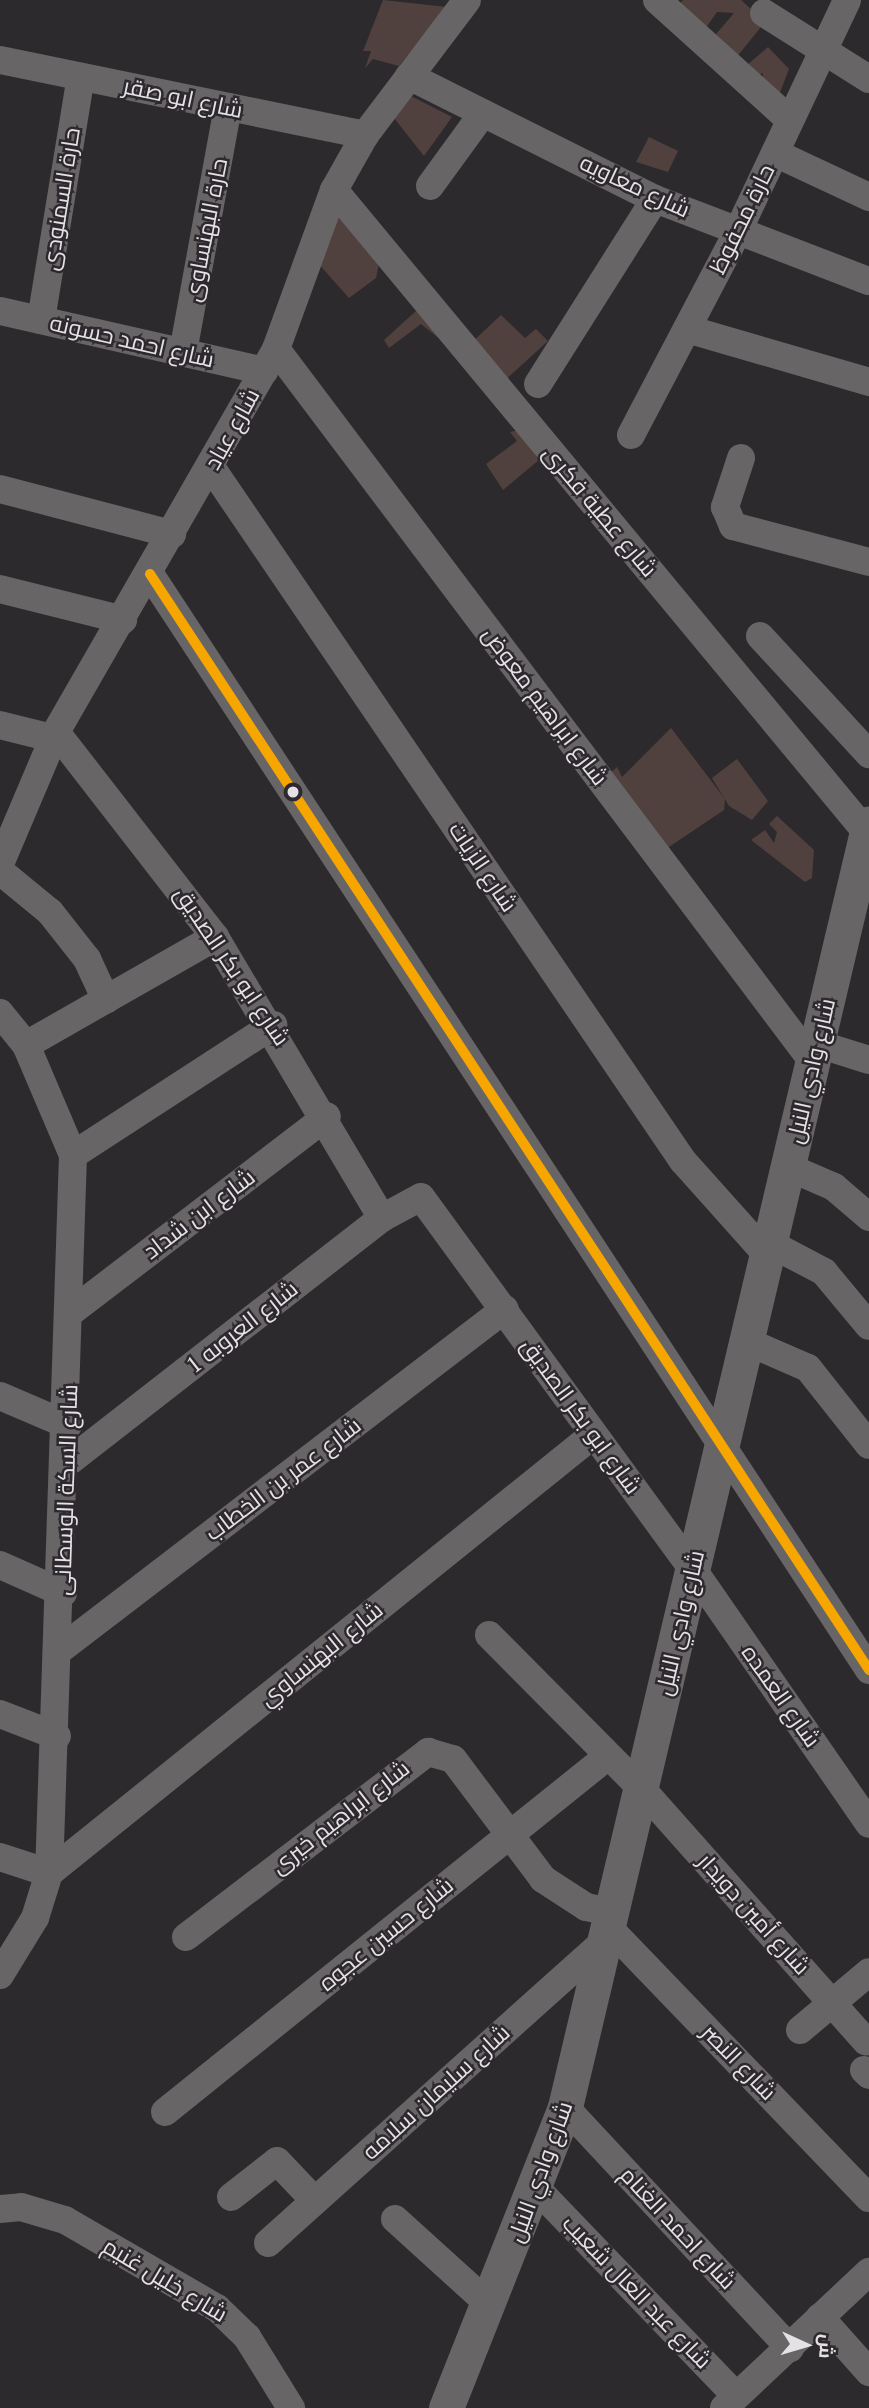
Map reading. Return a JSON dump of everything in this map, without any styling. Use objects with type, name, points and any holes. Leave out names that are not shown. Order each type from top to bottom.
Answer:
[{"type":"street","name":"شارع عياد","points":[[0,864],[54,735],[150,574],[270,360],[334,190],[365,135],[467,0]]},
{"type":"street","points":[[657,0],[790,120]]},
{"type":"street","name":"حارة محفوظ","points":[[631,435],[738,230],[847,0]]},
{"type":"street","points":[[764,13],[869,79]]},
{"type":"street","name":"شارع ابو صقر","points":[[0,60],[365,135]]},
{"type":"street","name":"شارع معاويه","points":[[409,76],[655,199],[869,281]]},
{"type":"street","name":"حارة السمنودى","points":[[41,320],[81,77]]},
{"type":"street","name":"حارة البهنساوى","points":[[183,352],[228,107]]},
{"type":"street","points":[[430,186],[483,113]]},
{"type":"street","points":[[775,153],[869,198]]},
{"type":"street","name":"شارع عطية فكرى","points":[[334,190],[868,828]]},
{"type":"street","points":[[538,384],[655,199]]},
{"type":"street","name":"شارع احمد حسونه","points":[[0,311],[183,352],[270,360]]},
{"type":"street","points":[[687,329],[869,382]]},
{"type":"street","name":"شارع ابراهيم معوض","points":[[270,360],[815,1053]]},
{"type":"street","points":[[741,457],[725,507],[733,526],[869,562]]},
{"type":"street","name":"شارع الزيات","points":[[211,467],[683,1161],[770,1250]]},
{"type":"street","points":[[0,489],[172,534]]},
{"type":"street","points":[[150,574],[869,1670]]},
{"type":"street","points":[[0,589],[123,620]]},
{"type":"street","points":[[760,636],[869,754]]},
{"type":"street","points":[[0,725],[54,735]]},
{"type":"street","name":"شارع ابو بكر الصديق","points":[[54,735],[215,937],[327,1116],[382,1218]]},
{"type":"street","name":"شارع وادي النيل","points":[[446,2408],[537,2189],[565,2107],[692,1568],[723,1450],[815,1053],[862,888],[868,828]]},
{"type":"street","points":[[0,871],[50,912],[87,959],[106,1000]]},
{"type":"street","points":[[26,1045],[215,937]]},
{"type":"street","name":"شارع السكة الوسطانى","points":[[0,1013],[26,1045],[73,1156],[63,1593],[49,1873],[35,1918],[0,1975]]},
{"type":"street","points":[[73,1156],[273,1026]]},
{"type":"street","points":[[815,1053],[869,1060]]},
{"type":"street","name":"شارع ابن شداد","points":[[71,1312],[327,1116]]},
{"type":"street","points":[[789,1167],[834,1188],[869,1217]]},
{"type":"street","name":"شارع ابو بكر الصديق","points":[[421,1197],[692,1568]]},
{"type":"street","name":"شارع العروبه 1","points":[[66,1464],[382,1218],[421,1197]]},
{"type":"street","points":[[770,1250],[824,1272],[869,1326]]},
{"type":"street","name":"شارع عمر بن الخطاب","points":[[61,1649],[505,1310]]},
{"type":"street","points":[[748,1342],[808,1368],[869,1445]]},
{"type":"street","points":[[0,1396],[68,1425]]},
{"type":"street","name":"شارع البهنساوي","points":[[49,1873],[593,1435]]},
{"type":"street","points":[[0,1565],[63,1593]]},
{"type":"street","name":"شارع العمده","points":[[692,1568],[869,1824]]},
{"type":"street","name":"شارع أمين دويدار","points":[[489,1635],[641,1788],[866,2041]]},
{"type":"street","points":[[0,1714],[57,1736]]},
{"type":"street","name":"شارع ابراهيم خيرى","points":[[186,1937],[428,1752],[453,1759],[509,1835],[563,1895],[608,1927]]},
{"type":"street","name":"شارع حسين عجوه","points":[[165,2112],[608,1756]]},
{"type":"street","points":[[0,1857],[49,1873]]},
{"type":"street","name":"شارع النصر","points":[[608,1927],[869,2198]]},
{"type":"street","name":"شارع سليمان سلامه","points":[[268,2243],[608,1927]]},
{"type":"street","points":[[800,2030],[869,1972]]},
{"type":"street","name":"شارع احمد الغنام","points":[[565,2107],[790,2348]]},
{"type":"street","points":[[231,2196],[277,2161],[315,2201]]},
{"type":"street","name":"شارع عبد العال شعيب","points":[[537,2189],[730,2402]]},
{"type":"street","name":"شارع خليل غنيم","points":[[0,2209],[22,2207],[65,2220],[217,2308],[247,2337],[291,2408]]},
{"type":"street","points":[[395,2219],[490,2305]]},
{"type":"street","points":[[730,2402],[869,2272]]},
{"type":"street","points":[[820,2317],[869,2372]]},
{"type":"building","points":[[383,0],[447,7],[399,66],[373,59],[365,68],[371,51],[363,51]]},
{"type":"building","points":[[683,0],[741,0],[765,22],[731,64],[711,40],[734,13],[717,12],[703,32],[677,8]]},
{"type":"building","points":[[768,47],[789,69],[776,103],[763,94],[763,73],[750,79],[740,71]]},
{"type":"building","points":[[411,96],[452,117],[424,156],[394,118]]},
{"type":"building","points":[[649,137],[678,151],[668,172],[636,162]]},
{"type":"building","points":[[332,216],[342,217],[379,264],[376,278],[349,298],[315,260]]},
{"type":"building","points":[[416,311],[424,312],[441,340],[421,324],[389,348],[384,340]]},
{"type":"building","points":[[501,315],[525,338],[536,329],[548,341],[502,383],[469,345]]},
{"type":"building","points":[[520,430],[539,460],[503,490],[486,464],[517,441],[510,432]]},
{"type":"building","points":[[671,728],[725,799],[724,810],[660,853],[605,778],[617,767],[622,777]]},
{"type":"building","points":[[737,759],[768,801],[752,820],[729,806],[712,778]]},
{"type":"building","points":[[777,816],[814,850],[812,878],[805,882],[751,840],[765,830],[774,843],[777,832],[769,824]]},
{"type":"transit line","points":[[150,574],[869,1670]]}]
